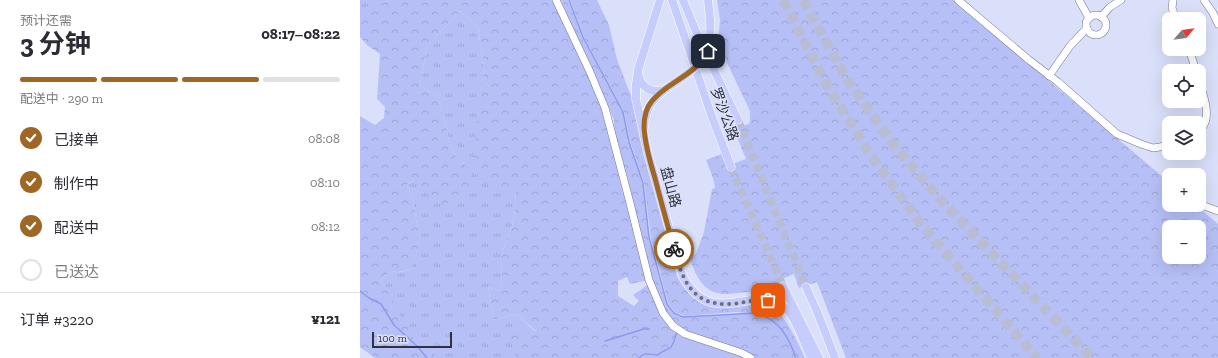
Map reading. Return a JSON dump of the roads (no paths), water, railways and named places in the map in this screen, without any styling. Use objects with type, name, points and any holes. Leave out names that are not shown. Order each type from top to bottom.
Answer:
[{"type":"main road","name":"盘山路","points":[[660,0],[638,70],[636,99],[646,145],[679,266],[688,287],[703,299],[714,303],[732,304],[768,300],[780,304],[793,319],[811,358]]},
{"type":"main road","name":"罗沙公路","points":[[672,0],[712,117],[731,167]]},
{"type":"main road","name":"罗沙公路","points":[[683,0],[694,28],[738,120]]},
{"type":"main road","name":"盘山路","points":[[646,145],[644,126],[646,112],[652,101],[667,88],[692,71],[704,57],[710,43],[708,0]]},
{"type":"main road","points":[[638,70],[640,81],[645,88],[656,92],[667,88]]},
{"type":"main road","points":[[783,286],[819,358]]},
{"type":"main road","points":[[806,287],[835,358]]},
{"type":"street","points":[[556,0],[582,55],[604,108],[649,280],[663,313],[673,326],[685,334],[742,353],[751,358]]},
{"type":"street","points":[[958,0],[1121,136],[1153,148],[1162,146]]},
{"type":"street","points":[[1079,0],[1090,18]]},
{"type":"street","points":[[1101,17],[1121,0]]},
{"type":"street","points":[[1173,0],[1172,8],[1173,12]]},
{"type":"street","points":[[1204,0],[1213,13],[1218,24]]},
{"type":"street","points":[[1096,16],[1101,17],[1104,19],[1106,26],[1105,29],[1101,34],[1091,34],[1087,28],[1087,21],[1096,16]]},
{"type":"street","points":[[1049,76],[1070,46],[1087,28]]},
{"type":"street","points":[[1206,207],[1218,211]]},
{"type":"waterway","points":[[569,0],[583,37],[623,112],[629,142],[643,183],[649,237],[667,304],[674,313],[683,317],[757,313],[765,316],[772,320],[782,330],[790,343],[796,358]]},
{"type":"waterway","points":[[360,291],[369,298],[381,304],[394,325],[417,346],[427,358]]},
{"type":"waterway","points":[[605,341],[644,329],[649,329]]},
{"type":"waterway","points":[[639,358],[646,354],[658,355],[670,348],[677,332]]},
{"type":"tunnel","points":[[783,0],[828,87],[870,154],[920,223],[1037,358]]},
{"type":"tunnel","points":[[803,0],[846,78],[890,140],[939,198],[1092,358]]},
{"type":"tunnel","points":[[738,120],[806,287]]},
{"type":"tunnel","points":[[731,167],[783,286]]}]
